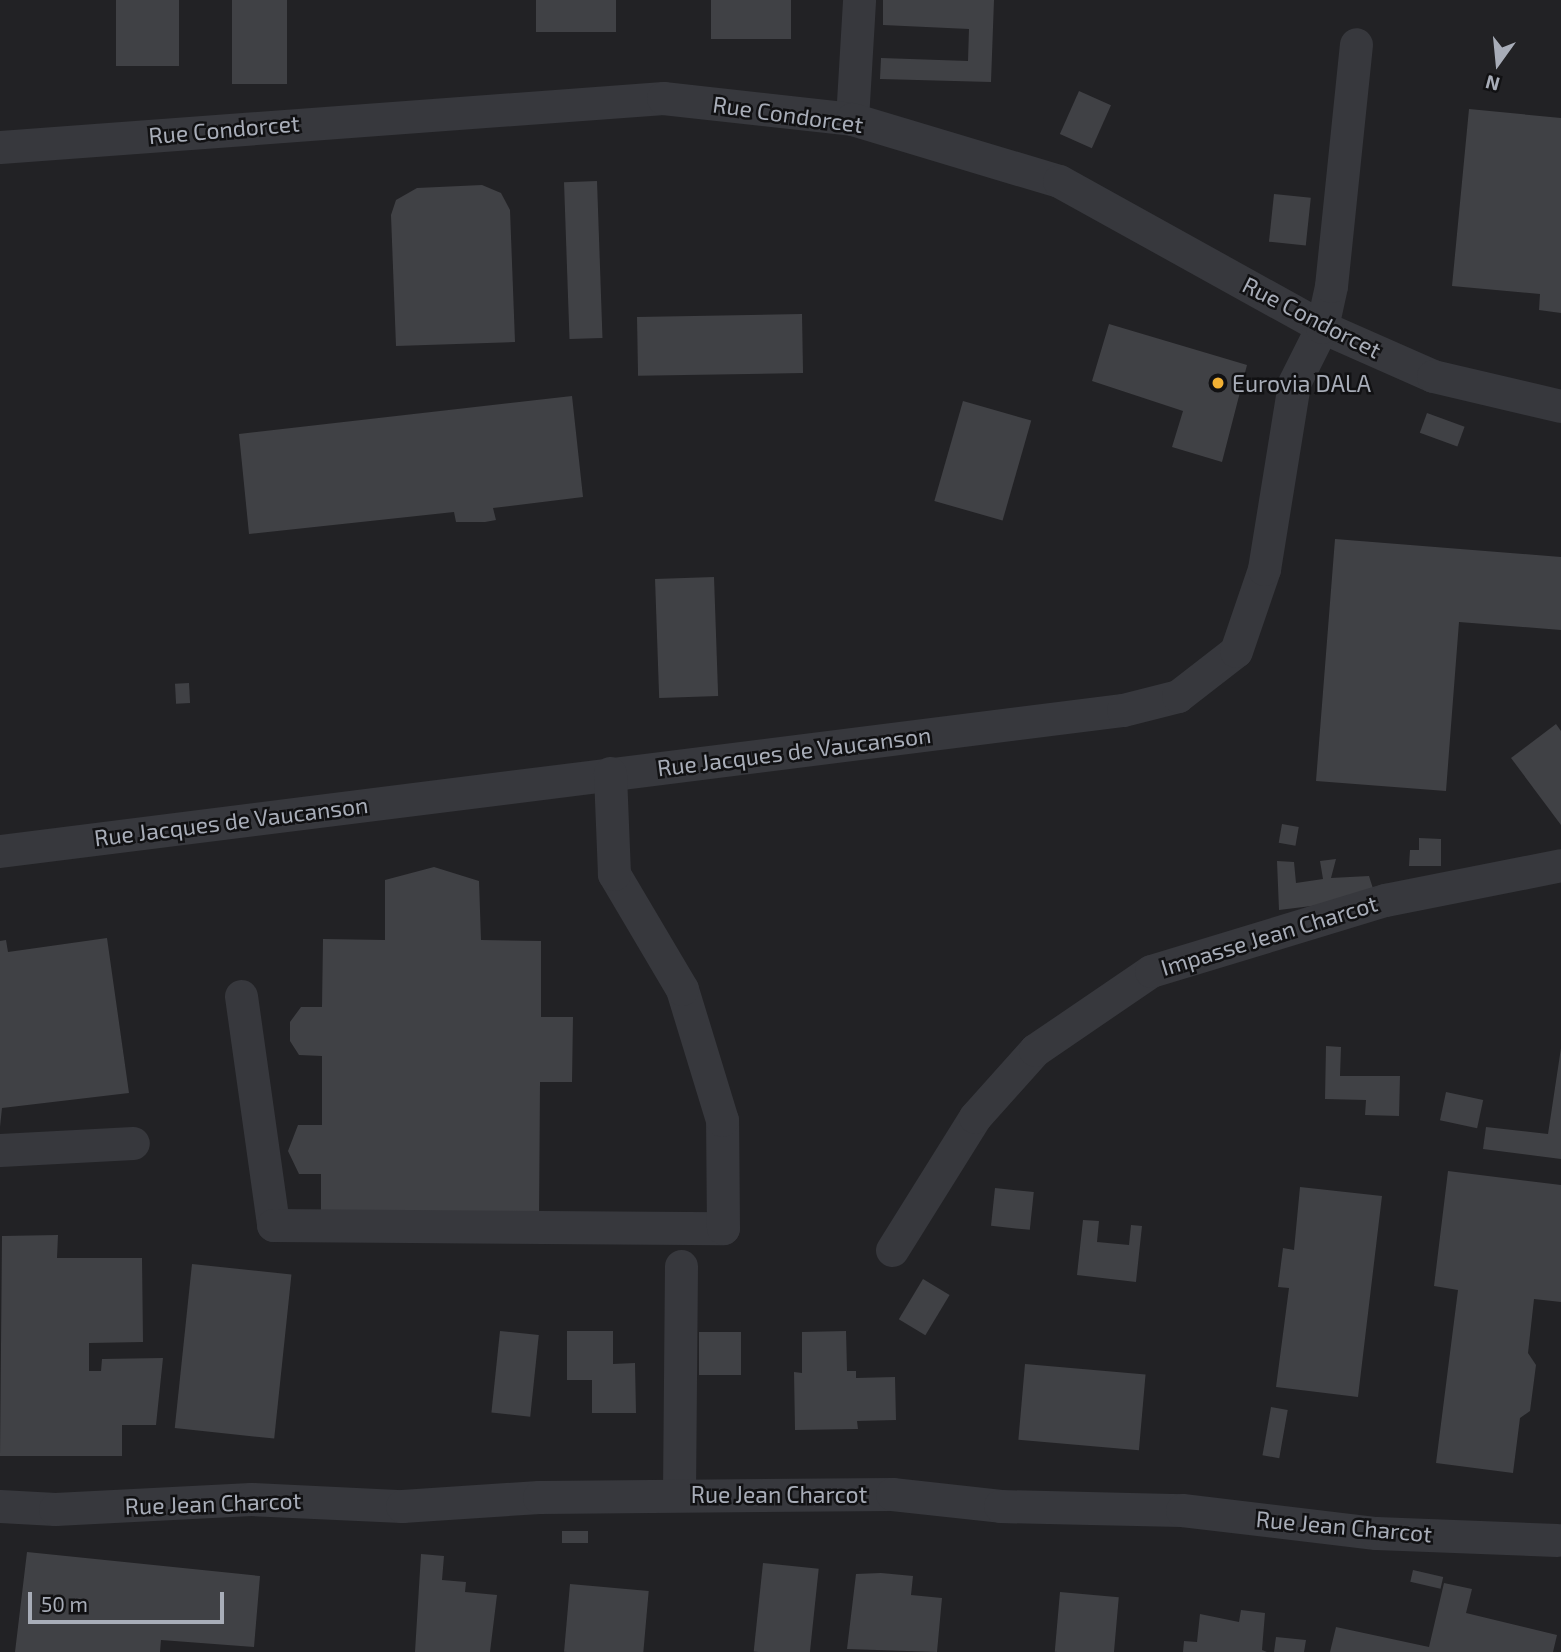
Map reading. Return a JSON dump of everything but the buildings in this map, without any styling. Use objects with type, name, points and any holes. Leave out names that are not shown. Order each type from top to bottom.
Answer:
[{"type":"street","points":[[852,119],[859,0]]},
{"type":"street","points":[[1322,327],[1356,44]]},
{"type":"street","name":"Rue Condorcet","points":[[0,147],[663,98],[852,119],[1059,181],[1322,327],[1433,376],[1561,406]]},
{"type":"street","name":"Rue Jacques de Vaucanson","points":[[0,851],[1113,711],[1178,696],[1236,651],[1249,625],[1264,569],[1293,383],[1322,327]]},
{"type":"street","points":[[241,996],[273,1225],[723,1228],[722,1119],[682,989],[614,874],[610,773]]},
{"type":"street","name":"Impasse Jean Charcot","points":[[892,1250],[975,1116],[1035,1050],[1151,971],[1385,900],[1561,865]]},
{"type":"street","points":[[0,1150],[133,1143]]},
{"type":"street","points":[[679,1494],[681,1266]]},
{"type":"street","name":"Rue Jean Charcot","points":[[0,1506],[55,1509],[251,1499],[402,1506],[679,1494],[892,1494],[1000,1506],[1182,1510],[1376,1532],[1560,1535]]},
{"type":"shaded area","points":[[0,0],[1561,0],[1561,1652],[0,1652]]},
{"type":"place","name":"Eurovia DALA","points":[[1218,383]]}]
